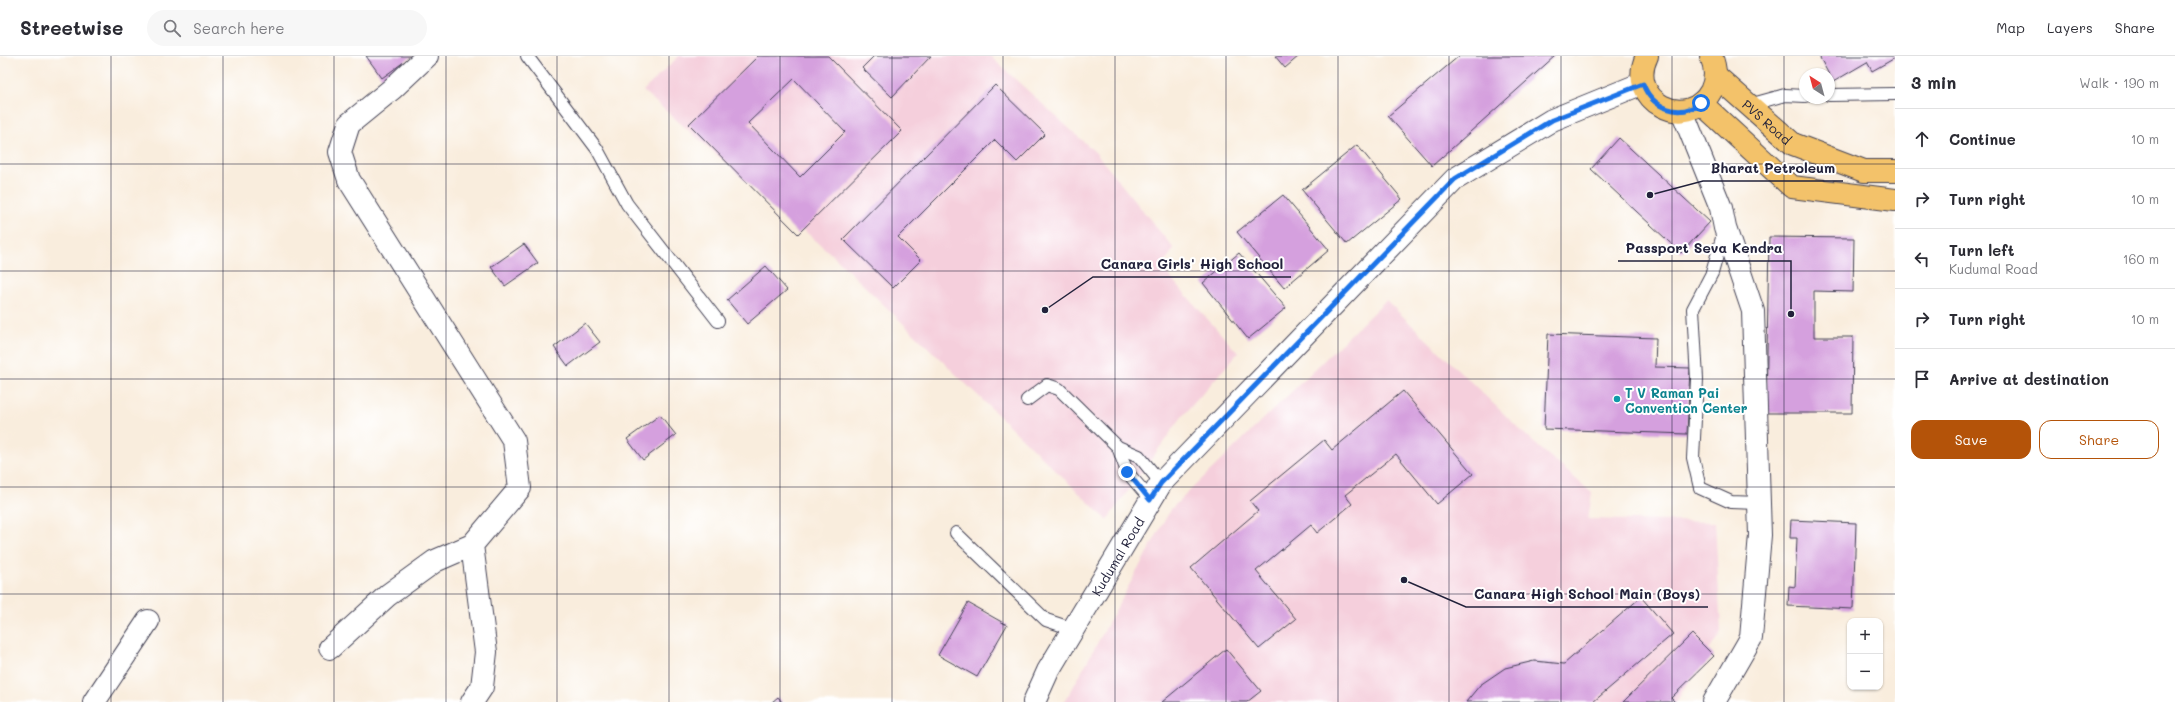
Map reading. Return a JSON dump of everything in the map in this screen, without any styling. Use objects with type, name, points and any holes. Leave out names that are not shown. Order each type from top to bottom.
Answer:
[{"type":"main road","points":[[1646,56],[1642,64],[1643,84],[1653,101],[1663,108],[1692,107],[1707,98],[1715,82],[1713,65]]},
{"type":"main road","name":"PVS Road","points":[[1713,65],[1749,105],[1793,144],[1864,171],[1895,171]]},
{"type":"main road","points":[[1692,107],[1792,187],[1895,200]]},
{"type":"street","points":[[330,648],[388,595],[435,561],[472,545],[520,488],[514,441],[349,180],[340,152],[349,124],[392,89],[427,56]]},
{"type":"street","name":"Kudumal Road","points":[[1034,702],[1048,671],[1156,491],[1455,179],[1552,120],[1643,84]]},
{"type":"street","points":[[1692,107],[1721,208],[1725,228],[1753,311],[1760,535],[1751,638],[1714,702]]},
{"type":"street","points":[[472,545],[486,652],[482,687],[472,702]]},
{"type":"street","points":[[94,702],[148,621]]},
{"type":"lane","points":[[527,56],[597,149],[626,204],[718,321]]},
{"type":"lane","points":[[1835,95],[1895,94]]},
{"type":"lane","points":[[1749,105],[1785,95],[1799,96]]},
{"type":"lane","points":[[1725,228],[1712,273],[1693,309],[1697,379],[1693,458],[1700,488],[1731,502],[1759,503]]},
{"type":"lane","points":[[1027,400],[1047,385],[1060,389],[1118,447],[1139,456],[1156,491]]},
{"type":"lane","points":[[1118,447],[1127,472],[1156,491]]},
{"type":"lane","points":[[956,533],[1046,620],[1074,629]]},
{"type":"shaded area","points":[[679,56],[990,56],[1095,152],[1174,249],[1161,267],[1238,353],[1181,418],[1107,520],[829,252],[643,91]]},
{"type":"shaded area","points":[[1386,300],[1532,441],[1592,493],[1588,519],[1715,522],[1721,632],[1676,702],[1065,702],[1171,509]]},
{"type":"building","points":[[366,56],[412,56],[382,78]]},
{"type":"building","points":[[758,56],[828,56],[902,131],[798,234],[689,124]],"holes":[[[794,79],[845,132],[800,177],[748,123]]]},
{"type":"building","points":[[874,56],[931,56],[892,97],[862,68]]},
{"type":"building","points":[[1275,56],[1299,56],[1285,68]]},
{"type":"building","points":[[1459,56],[1555,56],[1432,166],[1388,116]]},
{"type":"building","points":[[1819,56],[1895,56],[1895,58],[1872,71],[1867,62],[1835,81],[1835,68],[1825,68]]},
{"type":"building","points":[[995,85],[1045,134],[1017,162],[995,140],[898,237],[921,260],[893,288],[843,239]]},
{"type":"building","points":[[1619,138],[1710,222],[1681,253],[1591,169]]},
{"type":"building","points":[[1357,145],[1402,199],[1347,244],[1302,190]]},
{"type":"building","points":[[1283,195],[1329,250],[1284,288],[1237,232]]},
{"type":"building","points":[[1769,237],[1854,238],[1853,292],[1814,291],[1814,337],[1853,337],[1852,413],[1766,413]]},
{"type":"building","points":[[524,244],[538,263],[505,286],[491,267]]},
{"type":"building","points":[[1239,253],[1286,308],[1248,339],[1203,283]]},
{"type":"building","points":[[766,266],[787,290],[747,324],[727,300]]},
{"type":"building","points":[[585,323],[600,342],[568,366],[554,347]]},
{"type":"building","name":"T V Raman Pai Convention Center","points":[[1548,334],[1656,338],[1655,367],[1690,368],[1687,434],[1544,429]]},
{"type":"building","points":[[1403,391],[1473,474],[1437,504],[1396,454],[1345,495],[1352,504],[1317,533],[1311,525],[1256,571],[1296,619],[1259,649],[1191,568],[1258,511],[1250,501],[1324,440],[1332,450]]},
{"type":"building","points":[[660,415],[676,435],[643,460],[627,439]]},
{"type":"building","points":[[1791,520],[1856,523],[1853,609],[1788,606],[1789,586],[1795,587],[1797,538],[1790,538]]},
{"type":"building","points":[[1641,597],[1673,634],[1593,702],[1466,702],[1480,685],[1505,668],[1534,661],[1564,664]]},
{"type":"building","points":[[968,603],[1007,625],[977,677],[938,655]]},
{"type":"building","points":[[1692,634],[1714,656],[1671,698],[1675,702],[1623,702]]},
{"type":"building","points":[[1226,649],[1261,691],[1247,702],[1162,702]]},
{"type":"building","points":[[778,697],[782,702],[772,702]]},
{"type":"place","name":"Bharat Petroleum","points":[[1650,195]]},
{"type":"place","name":"Canara Girls' High School","points":[[1045,310]]},
{"type":"place","name":"Passport Seva Kendra","points":[[1791,314]]},
{"type":"place","name":"T V Raman Pai Convention Center","points":[[1617,399]]},
{"type":"place","name":"Canara High School Main (Boys)","points":[[1404,580]]},
{"type":"route","points":[[1127,472],[1150,500],[1161,483],[1455,179],[1552,120],[1643,84],[1645,90],[1653,101],[1663,108],[1682,111],[1695,108],[1701,103]]}]
